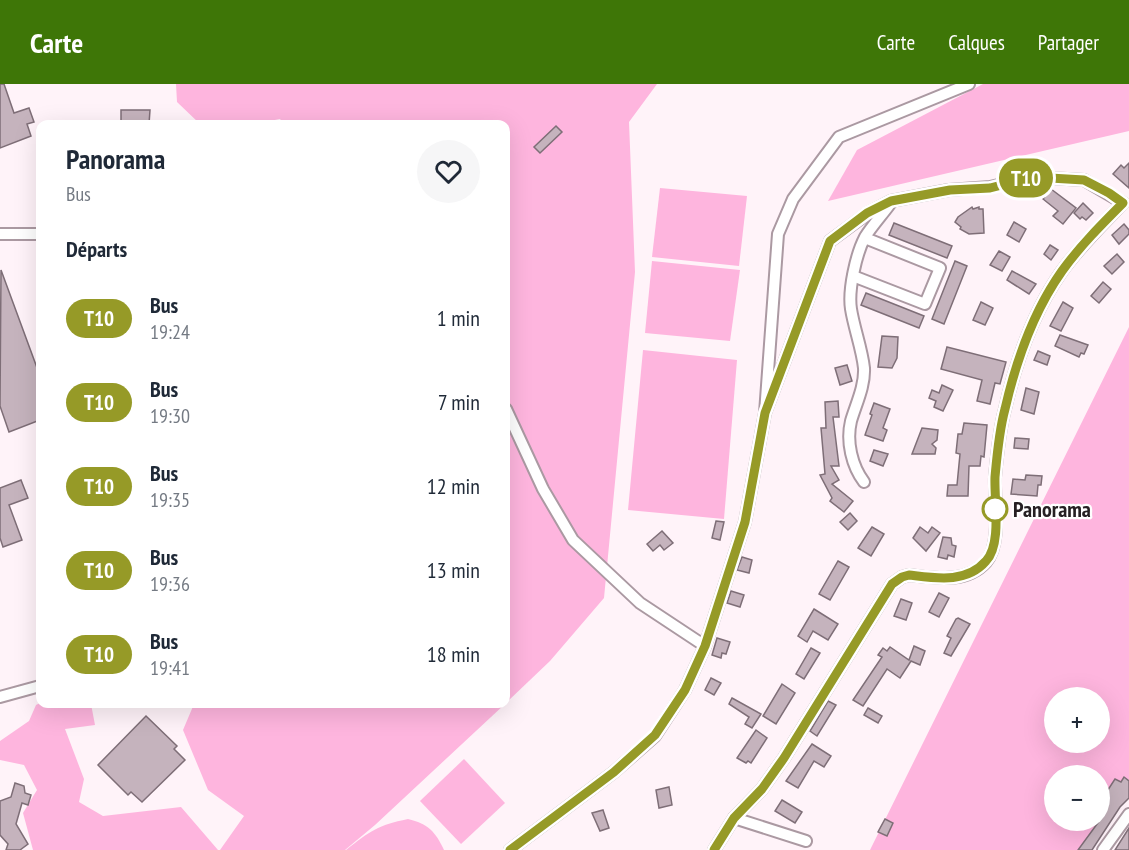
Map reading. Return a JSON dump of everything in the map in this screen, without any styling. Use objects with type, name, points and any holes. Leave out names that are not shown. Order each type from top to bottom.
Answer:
[{"type":"street","points":[[510,850],[614,772],[655,735],[685,690],[705,646],[745,522],[765,413],[778,234],[793,199],[839,137],[969,84]]},
{"type":"street","points":[[714,850],[734,818],[762,789],[784,758],[892,584],[909,575],[953,579],[975,571],[994,549],[995,477],[1000,437],[1004,410],[1024,343],[1061,272],[1083,244],[1126,205],[1084,180],[1033,177],[990,188],[950,190],[891,201],[867,213],[830,241],[765,413]]},
{"type":"street","points":[[864,482],[855,469],[850,446],[850,424],[860,395],[864,368],[851,308],[853,276],[865,238],[891,201]]},
{"type":"street","points":[[0,234],[36,234]]},
{"type":"street","points":[[853,276],[925,304],[940,268],[865,238]]},
{"type":"street","points":[[510,419],[543,489],[573,540],[640,603],[705,646]]},
{"type":"street","points":[[0,697],[36,687]]},
{"type":"street","points":[[1103,850],[1129,814]]},
{"type":"street","points":[[734,818],[806,841]]},
{"type":"shaded area","points":[[176,84],[657,84],[629,122],[635,272],[604,598],[550,661],[510,699],[510,120],[196,120],[177,102]]},
{"type":"shaded area","points":[[983,84],[1129,84],[1129,131],[828,201],[857,150]]},
{"type":"shaded area","points":[[660,188],[747,196],[739,266],[652,257]]},
{"type":"shaded area","points":[[652,261],[740,270],[730,341],[645,333]]},
{"type":"shaded area","points":[[1129,327],[1129,784],[1110,812],[1110,765],[1044,765],[1044,831],[1098,831],[1085,850],[870,850]]},
{"type":"shaded area","points":[[643,350],[737,360],[724,519],[628,510]]},
{"type":"shaded area","points":[[36,705],[36,708],[92,708],[95,725],[65,729],[84,779],[79,802],[103,816],[181,807],[218,850],[33,850],[23,813],[37,790],[24,765],[0,760],[0,741],[29,721]]},
{"type":"shaded area","points":[[192,708],[501,708],[345,850],[220,850],[244,816],[208,790],[183,730]]},
{"type":"shaded area","points":[[464,759],[505,803],[461,844],[420,801]]},
{"type":"shaded area","points":[[408,819],[430,829],[444,850],[346,850],[375,830]]},
{"type":"building","points":[[0,84],[4,84],[14,113],[29,108],[34,122],[27,124],[31,136],[0,148]]},
{"type":"building","points":[[121,110],[150,110],[149,120],[121,120]]},
{"type":"building","points":[[556,126],[562,132],[540,153],[534,147]]},
{"type":"building","points":[[1129,163],[1129,188],[1113,174],[1121,165],[1124,168]]},
{"type":"building","points":[[1051,189],[1076,208],[1063,224],[1053,216],[1058,211],[1043,199]]},
{"type":"building","points":[[1083,203],[1093,213],[1086,220],[1082,217],[1080,219],[1074,213]]},
{"type":"building","points":[[972,207],[983,209],[984,233],[969,234],[960,229],[961,227],[955,222]]},
{"type":"building","points":[[1014,222],[1026,229],[1019,242],[1007,235]]},
{"type":"building","points":[[894,223],[952,246],[947,258],[889,235]]},
{"type":"building","points":[[1124,224],[1129,234],[1119,244],[1112,235]]},
{"type":"building","points":[[1050,245],[1058,250],[1051,260],[1044,254]]},
{"type":"building","points":[[999,251],[1010,257],[1002,271],[990,265]]},
{"type":"building","points":[[1117,254],[1124,262],[1112,274],[1104,266]]},
{"type":"building","points":[[955,261],[967,266],[944,324],[932,319]]},
{"type":"building","points":[[1,270],[36,365],[36,422],[9,432],[0,406]]},
{"type":"building","points":[[1012,271],[1036,284],[1029,294],[1007,280]]},
{"type":"building","points":[[1103,282],[1111,289],[1099,303],[1091,296]]},
{"type":"building","points":[[866,293],[924,316],[919,328],[861,305]]},
{"type":"building","points":[[981,302],[993,308],[985,325],[973,320]]},
{"type":"building","points":[[1063,302],[1073,308],[1061,331],[1050,326]]},
{"type":"building","points":[[1060,335],[1088,345],[1084,354],[1081,353],[1079,357],[1055,346]]},
{"type":"building","points":[[882,336],[898,337],[897,358],[892,368],[878,367]]},
{"type":"building","points":[[947,347],[1006,362],[1000,384],[995,383],[990,404],[977,401],[982,380],[941,369]]},
{"type":"building","points":[[1038,351],[1050,356],[1047,365],[1034,360]]},
{"type":"building","points":[[847,365],[852,381],[840,385],[835,368]]},
{"type":"building","points":[[942,385],[953,390],[943,411],[934,407],[936,401],[929,398],[932,390],[939,393]]},
{"type":"building","points":[[1026,388],[1039,392],[1034,414],[1021,410]]},
{"type":"building","points":[[838,401],[839,417],[833,417],[839,466],[831,466],[839,480],[832,484],[853,501],[844,512],[830,501],[832,498],[820,475],[825,474],[821,428],[826,428],[825,402]]},
{"type":"building","points":[[874,403],[890,409],[883,428],[887,430],[883,441],[865,435]]},
{"type":"building","points":[[964,423],[987,425],[984,457],[981,456],[980,466],[969,466],[968,496],[947,496],[948,485],[957,485],[960,454],[956,453],[958,434],[962,434]]},
{"type":"building","points":[[922,428],[938,430],[937,440],[932,444],[936,448],[935,454],[912,454]]},
{"type":"building","points":[[1015,438],[1029,439],[1028,449],[1014,448]]},
{"type":"building","points":[[874,450],[888,454],[883,466],[870,461]]},
{"type":"building","points":[[1026,475],[1042,476],[1037,496],[1011,494],[1013,479],[1025,480]]},
{"type":"building","points":[[21,480],[28,498],[9,505],[22,540],[3,547],[0,538],[0,488]]},
{"type":"building","points":[[850,513],[857,521],[848,530],[840,522]]},
{"type":"building","points":[[716,521],[724,522],[720,540],[712,538]]},
{"type":"building","points":[[872,527],[884,534],[871,556],[858,548]]},
{"type":"building","points":[[920,527],[928,533],[932,527],[940,533],[926,551],[913,538]]},
{"type":"building","points":[[662,531],[673,543],[664,550],[660,545],[653,551],[647,544]]},
{"type":"building","points":[[943,537],[951,538],[952,545],[956,546],[954,557],[948,555],[947,559],[938,557]]},
{"type":"building","points":[[742,557],[752,560],[749,573],[737,570]]},
{"type":"building","points":[[838,561],[849,567],[830,600],[819,594]]},
{"type":"building","points":[[731,591],[744,595],[740,607],[727,603]]},
{"type":"building","points":[[939,593],[949,598],[939,617],[929,612]]},
{"type":"building","points":[[901,599],[912,603],[906,620],[894,616]]},
{"type":"building","points":[[814,609],[838,624],[828,640],[813,631],[807,642],[798,636]]},
{"type":"building","points":[[958,618],[970,624],[951,656],[944,653],[951,638],[947,636]]},
{"type":"building","points":[[717,638],[730,642],[726,654],[722,653],[721,658],[712,655]]},
{"type":"building","points":[[914,646],[925,651],[920,665],[911,661],[900,678],[887,669],[863,706],[853,700],[882,657],[878,655],[883,648],[887,651],[890,647],[909,660]]},
{"type":"building","points":[[811,648],[820,653],[804,679],[796,674]]},
{"type":"building","points":[[711,678],[721,683],[714,695],[705,690]]},
{"type":"building","points":[[782,684],[795,693],[776,724],[763,716]]},
{"type":"building","points":[[732,698],[761,714],[752,728],[745,724],[749,717],[729,704]]},
{"type":"building","points":[[828,701],[836,705],[817,736],[810,731]]},
{"type":"building","points":[[868,708],[882,716],[878,723],[864,715]]},
{"type":"building","points":[[146,716],[177,746],[174,749],[185,760],[142,802],[131,792],[128,795],[98,765]]},
{"type":"building","points":[[756,730],[767,738],[751,763],[748,761],[746,763],[737,758]]},
{"type":"building","points":[[812,744],[831,756],[824,767],[814,761],[798,788],[786,781]]},
{"type":"building","points":[[1124,777],[1129,781],[1129,798],[1110,822],[1110,787],[1115,779],[1121,782]]},
{"type":"building","points":[[15,783],[24,786],[25,793],[31,795],[28,805],[22,803],[16,824],[28,844],[20,850],[6,850],[8,844],[0,835],[0,801],[11,797]]},
{"type":"building","points":[[669,787],[672,805],[659,808],[656,790]]},
{"type":"building","points":[[782,800],[802,812],[795,823],[775,811]]},
{"type":"building","points":[[603,810],[609,828],[600,831],[592,813]]},
{"type":"building","points":[[885,819],[893,823],[887,836],[878,832]]},
{"type":"building","points":[[1129,828],[1129,850],[1115,850]]},
{"type":"building","points":[[1092,831],[1104,831],[1092,850],[1078,850]]},
{"type":"bus line","name":"T10","points":[[510,850],[614,772],[655,735],[685,690],[705,646],[745,522],[765,413],[830,241],[867,213],[891,201],[950,190],[990,188],[1033,177],[1084,180],[1109,193],[1123,203],[1083,244],[1061,272],[1024,343],[1004,410],[1000,437],[995,477],[994,549],[986,561],[965,576],[953,579],[909,575],[892,584],[784,758],[762,789],[734,818],[714,850]]},
{"type":"place","name":"Panorama","points":[[995,509]]}]
